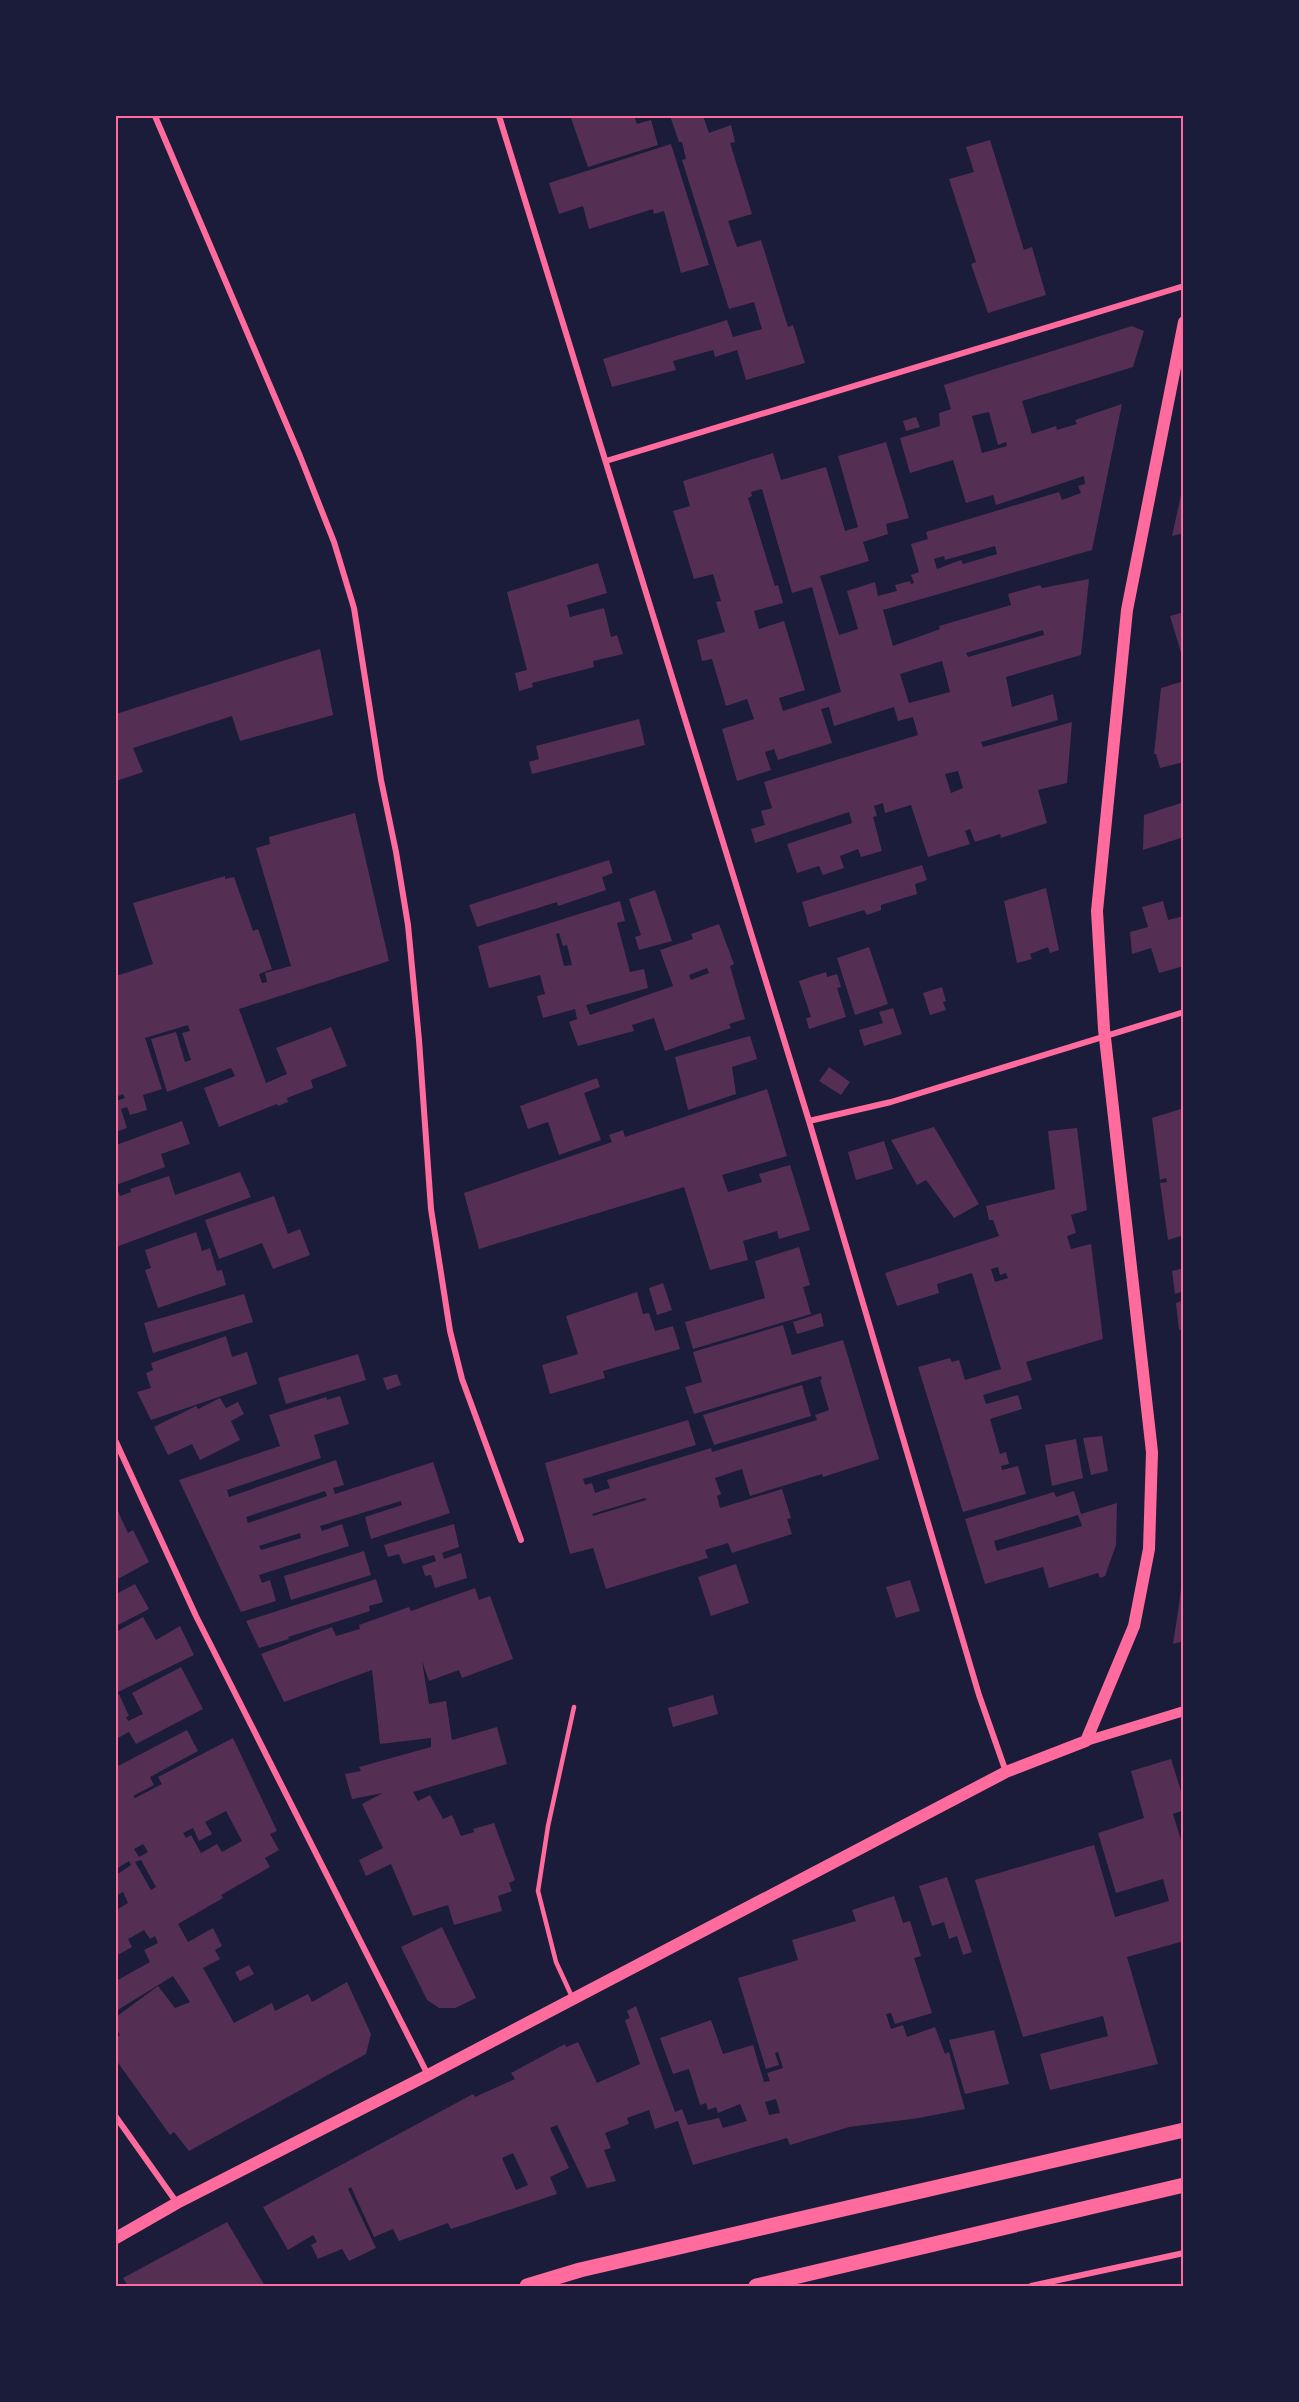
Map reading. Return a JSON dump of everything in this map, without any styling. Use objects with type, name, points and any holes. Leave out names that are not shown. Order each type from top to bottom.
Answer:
[{"type":"main road","points":[[116,2238],[177,2203],[428,2075],[1006,1772],[1086,1741],[1134,1626],[1149,1549],[1152,1452],[1104,1037],[1097,912],[1127,610],[1184,322]]},
{"type":"main road","points":[[527,2286],[580,2270],[1184,2130]]},
{"type":"main road","points":[[756,2286],[1184,2185]]},
{"type":"street","points":[[155,116],[300,456],[334,542],[354,608],[381,780],[408,925],[431,1209],[450,1331],[462,1379],[521,1540]]},
{"type":"street","points":[[499,116],[809,1121],[979,1695],[1006,1772]]},
{"type":"street","points":[[606,461],[1184,286]]},
{"type":"street","points":[[809,1121],[891,1102],[1184,1012]]},
{"type":"street","points":[[116,1442],[196,1616],[428,2075]]},
{"type":"street","points":[[1086,1741],[1184,1711]]},
{"type":"street","points":[[116,2117],[177,2203]]},
{"type":"street","points":[[1031,2286],[1184,2253]]},
{"type":"lane","points":[[573,1998],[556,1962],[538,1891],[548,1826],[574,1707]]},
{"type":"building","points":[[634,116],[637,124],[651,120],[658,145],[588,167],[571,118]]},
{"type":"building","points":[[670,116],[703,116],[709,133],[731,125],[735,142],[730,143],[752,214],[728,221],[737,247],[761,240],[788,327],[793,325],[805,363],[746,380],[737,350],[715,357],[713,350],[673,361],[676,370],[612,387],[603,359],[727,320],[733,337],[762,329],[754,302],[729,309],[682,160],[686,159],[682,142],[679,142]]},
{"type":"building","points":[[990,140],[1024,250],[1032,247],[1046,295],[988,313],[971,264],[976,262],[949,179],[974,172],[966,147]]},
{"type":"building","points":[[671,144],[709,265],[681,273],[664,211],[654,214],[653,209],[589,229],[583,206],[559,214],[549,183]]},
{"type":"building","points":[[1132,326],[1144,331],[1133,367],[1022,401],[1032,434],[1056,426],[1057,430],[1077,424],[1075,420],[1122,404],[1092,550],[883,610],[893,646],[940,629],[939,626],[1011,605],[1008,594],[1040,585],[1042,588],[1089,579],[1081,655],[1006,677],[1012,707],[1053,694],[1058,720],[981,742],[983,747],[1072,722],[1067,783],[1038,790],[1047,823],[1001,838],[1000,834],[975,842],[970,829],[965,831],[970,844],[928,857],[911,805],[885,813],[883,803],[874,806],[877,816],[873,817],[882,851],[861,857],[858,849],[840,856],[844,868],[823,875],[819,866],[797,873],[787,844],[852,823],[849,812],[755,843],[751,829],[765,825],[761,811],[772,808],[764,782],[918,735],[913,717],[898,721],[894,707],[834,726],[829,707],[821,709],[832,743],[778,760],[774,749],[765,752],[771,770],[737,781],[722,729],[754,719],[747,699],[726,706],[712,659],[702,661],[697,640],[725,632],[716,602],[721,601],[713,574],[694,579],[673,511],[690,506],[683,481],[773,453],[781,480],[826,467],[845,531],[858,527],[838,456],[886,442],[909,518],[886,524],[888,534],[863,542],[869,561],[820,576],[839,635],[858,629],[847,591],[875,582],[878,596],[897,591],[895,585],[910,581],[911,584],[914,583],[911,575],[919,572],[911,544],[928,539],[926,532],[1059,492],[1062,500],[1081,493],[1078,486],[1085,484],[1084,476],[996,505],[993,495],[966,503],[953,460],[910,473],[900,438],[940,426],[939,413],[951,409],[944,385]],"holes":[[[989,412],[998,445],[1006,442],[1007,446],[982,453],[972,416]],[[762,489],[792,593],[812,587],[841,692],[783,711],[779,698],[805,690],[784,621],[759,629],[754,611],[783,603],[778,585],[775,586],[748,498],[752,496],[751,492]],[[995,546],[997,554],[963,564],[961,560],[937,569],[934,559],[944,556],[945,560]],[[1043,630],[1044,635],[968,657],[966,653]],[[942,661],[950,692],[909,703],[900,674]],[[958,771],[963,788],[951,793],[945,774]]]},
{"type":"building","points":[[916,417],[920,427],[906,431],[903,421]]},
{"type":"building","points":[[1183,486],[1184,533],[1172,536]]},
{"type":"building","points":[[598,563],[607,593],[567,605],[570,617],[604,608],[611,637],[617,635],[623,654],[593,661],[594,667],[532,683],[533,687],[519,691],[515,673],[527,670],[507,592]]},
{"type":"building","points":[[1184,612],[1184,659],[1183,659],[1170,616]]},
{"type":"building","points":[[320,649],[333,715],[240,741],[232,716],[133,748],[143,772],[116,781],[116,714]]},
{"type":"building","points":[[1184,681],[1184,762],[1160,768],[1156,754],[1154,754],[1161,688]]},
{"type":"building","points":[[639,719],[645,745],[532,774],[529,762],[539,759],[536,746]]},
{"type":"building","points":[[1184,802],[1184,837],[1143,850],[1144,815]]},
{"type":"building","points":[[355,813],[389,961],[239,1009],[266,1083],[287,1074],[276,1048],[331,1027],[347,1066],[311,1080],[313,1088],[287,1098],[288,1102],[278,1106],[277,1104],[219,1127],[204,1088],[235,1076],[231,1068],[167,1092],[151,1039],[176,1032],[185,1062],[191,1060],[182,1033],[190,1031],[188,1025],[145,1038],[162,1089],[143,1095],[147,1110],[130,1115],[127,1107],[121,1109],[127,1128],[116,1132],[116,1101],[125,1098],[123,1094],[116,1097],[116,976],[153,964],[133,903],[225,876],[225,879],[234,877],[253,931],[258,929],[272,969],[259,974],[262,983],[267,982],[265,973],[291,966],[256,848],[270,844],[269,837]]},
{"type":"building","points":[[609,860],[613,873],[602,877],[606,890],[558,906],[557,902],[477,927],[469,905]]},
{"type":"building","points":[[922,865],[927,880],[915,884],[917,894],[881,905],[881,910],[867,915],[864,910],[809,927],[802,902]]},
{"type":"building","points":[[1046,888],[1059,950],[1050,953],[1048,947],[1030,954],[1032,959],[1017,963],[1004,901]]},
{"type":"building","points":[[655,890],[672,941],[639,950],[635,937],[641,935],[629,899]]},
{"type":"building","points":[[620,901],[625,921],[617,923],[630,972],[644,969],[648,988],[586,1005],[590,1015],[673,986],[660,950],[693,939],[691,934],[719,924],[734,964],[730,966],[745,1019],[729,1024],[731,1028],[665,1051],[654,1018],[632,1025],[634,1031],[578,1046],[569,1022],[577,1019],[575,1009],[543,1018],[537,996],[545,994],[540,975],[489,988],[478,946]],"holes":[[[559,933],[563,946],[567,945],[572,965],[564,966],[556,934]],[[707,968],[709,973],[691,980],[689,975]]]},
{"type":"building","points":[[1163,901],[1168,920],[1184,916],[1184,966],[1159,973],[1151,948],[1132,954],[1130,932],[1148,927],[1142,907]]},
{"type":"building","points":[[869,947],[888,1004],[855,1015],[837,958]]},
{"type":"building","points":[[826,972],[827,977],[837,974],[841,987],[837,988],[846,1017],[809,1029],[806,1018],[811,1017],[799,981]]},
{"type":"building","points":[[942,987],[946,1010],[930,1015],[923,993]]},
{"type":"building","points":[[893,1008],[902,1034],[864,1046],[859,1030],[883,1023],[879,1012]]},
{"type":"building","points":[[750,1036],[757,1059],[732,1067],[736,1094],[688,1110],[675,1057]]},
{"type":"building","points":[[829,1067],[850,1082],[841,1095],[819,1081]]},
{"type":"building","points":[[597,1078],[600,1087],[584,1093],[601,1140],[559,1155],[548,1122],[528,1129],[520,1106]]},
{"type":"building","points":[[767,1089],[787,1156],[722,1175],[728,1192],[762,1182],[759,1174],[790,1165],[810,1230],[779,1239],[777,1231],[743,1241],[748,1260],[710,1270],[684,1187],[479,1249],[464,1193],[612,1142],[609,1135],[623,1130],[625,1137]]},
{"type":"building","points":[[1184,1108],[1184,1235],[1168,1240],[1160,1183],[1167,1182],[1166,1178],[1160,1180],[1152,1118]]},
{"type":"building","points":[[182,1121],[190,1144],[161,1154],[165,1167],[116,1185],[116,1145]]},
{"type":"building","points":[[934,1127],[979,1204],[954,1218],[926,1180],[917,1185],[891,1140]]},
{"type":"building","points":[[1077,1128],[1087,1210],[1071,1215],[1076,1233],[1067,1236],[1071,1249],[1091,1244],[1103,1339],[1026,1362],[1032,1380],[983,1395],[986,1404],[1018,1395],[1022,1409],[990,1419],[1000,1454],[1006,1452],[1009,1464],[1001,1466],[1002,1470],[1018,1466],[1026,1494],[963,1512],[918,1367],[950,1358],[952,1362],[959,1360],[965,1380],[1001,1369],[972,1273],[937,1284],[939,1293],[897,1306],[885,1273],[999,1236],[993,1220],[989,1220],[986,1206],[1055,1189],[1048,1131]],"holes":[[[998,1267],[1000,1275],[1006,1273],[1008,1278],[995,1282],[991,1269]]]},
{"type":"building","points":[[884,1141],[893,1169],[856,1180],[848,1152]]},
{"type":"building","points":[[240,1172],[251,1197],[116,1247],[116,1186],[120,1196],[131,1192],[130,1189],[169,1176],[175,1195]]},
{"type":"building","points":[[274,1196],[288,1234],[300,1229],[310,1255],[273,1269],[262,1243],[219,1259],[205,1220]]},
{"type":"building","points":[[196,1232],[202,1251],[210,1248],[217,1271],[222,1270],[226,1285],[158,1308],[145,1270],[151,1268],[145,1250]]},
{"type":"building","points":[[799,1247],[810,1285],[803,1287],[811,1314],[693,1349],[685,1322],[765,1298],[755,1261]]},
{"type":"building","points":[[1184,1268],[1184,1291],[1175,1294],[1172,1271]]},
{"type":"building","points":[[663,1283],[672,1310],[657,1315],[649,1288]]},
{"type":"building","points":[[637,1292],[643,1314],[649,1313],[655,1331],[673,1326],[680,1349],[603,1371],[605,1378],[550,1394],[542,1365],[578,1354],[566,1316]]},
{"type":"building","points":[[244,1294],[253,1322],[153,1353],[144,1323]]},
{"type":"building","points":[[1184,1300],[1184,1329],[1179,1330],[1176,1303]]},
{"type":"building","points":[[821,1313],[824,1326],[797,1334],[793,1322]]},
{"type":"building","points":[[783,1325],[792,1355],[843,1340],[879,1459],[823,1477],[822,1474],[750,1496],[742,1469],[715,1478],[721,1494],[717,1496],[720,1508],[782,1489],[791,1518],[787,1519],[792,1534],[732,1553],[728,1543],[705,1550],[708,1558],[606,1589],[593,1548],[570,1554],[545,1463],[688,1420],[696,1445],[583,1479],[585,1485],[592,1483],[595,1493],[610,1488],[607,1480],[711,1448],[712,1452],[817,1420],[815,1415],[829,1410],[820,1380],[821,1376],[694,1414],[685,1387],[702,1382],[693,1352]],"holes":[[[645,1498],[646,1500],[593,1516],[592,1514]]]},
{"type":"building","points":[[226,1336],[232,1357],[247,1352],[257,1384],[151,1420],[137,1392],[151,1388],[146,1373],[153,1370],[151,1363]]},
{"type":"building","points":[[358,1354],[366,1380],[286,1404],[278,1378]]},
{"type":"building","points":[[397,1374],[401,1385],[387,1390],[383,1378]]},
{"type":"building","points":[[802,1385],[811,1416],[714,1445],[703,1415]]},
{"type":"building","points":[[340,1396],[349,1424],[314,1435],[321,1458],[227,1490],[229,1497],[336,1460],[344,1485],[333,1488],[335,1494],[433,1462],[450,1513],[371,1539],[365,1517],[402,1505],[401,1501],[320,1526],[322,1531],[342,1524],[349,1546],[259,1575],[262,1583],[270,1580],[276,1601],[241,1612],[179,1480],[280,1446],[269,1415],[326,1397],[327,1400]],"holes":[[[325,1491],[327,1496],[248,1523],[246,1517]],[[300,1533],[301,1538],[261,1550],[259,1546]]]},
{"type":"building","points":[[220,1398],[226,1408],[238,1402],[244,1414],[231,1421],[240,1440],[200,1460],[192,1444],[168,1455],[154,1427],[196,1406],[198,1409]]},
{"type":"building","points":[[1102,1436],[1108,1471],[1091,1475],[1083,1438]]},
{"type":"building","points":[[1076,1439],[1083,1478],[1052,1486],[1045,1445]]},
{"type":"building","points":[[1074,1491],[1081,1514],[1117,1503],[1116,1545],[1105,1576],[1100,1578],[1098,1573],[1049,1588],[1043,1567],[985,1584],[965,1519],[1054,1492],[1056,1497]],"holes":[[[1078,1515],[1082,1526],[997,1551],[994,1541]]]},
{"type":"building","points":[[116,1507],[128,1533],[133,1530],[149,1562],[116,1580]]},
{"type":"building","points":[[454,1524],[459,1547],[442,1553],[444,1559],[461,1553],[467,1578],[435,1588],[431,1575],[425,1576],[422,1566],[436,1561],[434,1555],[403,1564],[399,1554],[388,1557],[384,1545]]},
{"type":"building","points":[[364,1551],[371,1575],[291,1600],[284,1576]]},
{"type":"building","points":[[736,1564],[749,1603],[711,1616],[698,1577]]},
{"type":"building","points":[[376,1579],[383,1602],[369,1606],[370,1611],[288,1637],[289,1639],[259,1648],[246,1621]]},
{"type":"building","points":[[910,1580],[920,1611],[896,1618],[886,1587]]},
{"type":"building","points":[[1182,1580],[1184,1641],[1173,1644],[1179,1605]]},
{"type":"building","points":[[135,1584],[149,1609],[116,1626],[116,1594]]},
{"type":"building","points":[[475,1588],[479,1600],[490,1596],[513,1659],[462,1678],[459,1670],[429,1681],[422,1661],[429,1704],[446,1701],[452,1740],[497,1727],[507,1764],[413,1792],[418,1801],[430,1795],[443,1819],[452,1815],[461,1836],[474,1832],[473,1829],[494,1823],[515,1880],[509,1883],[512,1891],[498,1896],[502,1911],[454,1925],[448,1905],[413,1916],[391,1864],[366,1876],[359,1860],[383,1848],[362,1804],[383,1793],[352,1799],[345,1774],[361,1771],[359,1767],[431,1747],[431,1738],[380,1744],[372,1670],[284,1702],[261,1654],[332,1627],[336,1636],[360,1629],[359,1625],[409,1607],[411,1611]]},
{"type":"building","points":[[143,1617],[156,1640],[180,1626],[194,1655],[116,1693],[116,1632]]},
{"type":"building","points":[[181,1667],[203,1709],[136,1744],[129,1732],[116,1739],[116,1696],[119,1694],[129,1716],[126,1717],[128,1721],[143,1714],[132,1693]]},
{"type":"building","points":[[713,1695],[718,1714],[673,1727],[668,1708]]},
{"type":"building","points":[[187,1730],[198,1751],[150,1777],[154,1785],[133,1796],[135,1798],[162,1784],[158,1777],[233,1738],[277,1831],[270,1834],[279,1850],[265,1858],[270,1867],[221,1895],[223,1898],[178,1924],[188,1942],[213,1928],[222,1946],[215,1950],[220,1959],[203,1968],[234,2023],[272,2003],[275,2011],[308,1994],[312,2002],[347,1982],[371,2034],[366,2054],[189,2151],[174,2132],[170,2135],[116,2060],[116,2038],[120,2035],[116,2028],[116,2017],[158,1986],[175,2008],[190,2002],[173,1976],[116,2011],[116,1981],[150,1962],[144,1950],[158,1943],[155,1936],[150,1939],[144,1930],[128,1939],[132,1947],[116,1956],[116,1910],[128,1903],[123,1892],[116,1896],[116,1875],[131,1865],[129,1861],[116,1869],[116,1767]],"holes":[[[226,1811],[242,1841],[222,1852],[217,1844],[201,1853],[191,1835],[186,1838],[183,1833],[193,1828],[199,1841],[212,1834],[205,1822]],[[143,1844],[148,1852],[139,1857],[134,1849]],[[141,1860],[156,1887],[151,1890],[135,1862]]]},
{"type":"building","points":[[1171,1759],[1184,1801],[1184,1810],[1173,1814],[1184,1850],[1184,1941],[1127,1957],[1158,2064],[1050,2090],[1040,2054],[1108,2036],[1103,2016],[1023,2037],[975,1880],[1094,1845],[1115,1917],[1169,1901],[1163,1879],[1116,1893],[1098,1833],[1144,1818],[1131,1771]]},
{"type":"building","points":[[947,1877],[972,1952],[963,1955],[957,1936],[949,1939],[944,1922],[932,1926],[919,1886]]},
{"type":"building","points":[[894,1896],[903,1923],[910,1921],[921,1956],[914,1958],[932,2013],[895,2024],[891,2013],[886,2014],[891,2029],[903,2025],[907,2037],[935,2027],[945,2054],[949,2052],[965,2109],[919,2118],[849,2127],[790,2145],[787,2138],[693,2165],[678,2121],[655,2129],[649,2110],[627,2118],[629,2124],[605,2133],[611,2148],[604,2150],[616,2181],[587,2188],[557,2125],[550,2128],[569,2168],[550,2177],[557,2194],[451,2229],[448,2223],[399,2241],[393,2229],[374,2237],[351,2187],[348,2189],[376,2248],[349,2261],[342,2249],[318,2259],[311,2245],[317,2242],[313,2235],[288,2250],[263,2207],[473,2094],[475,2097],[515,2079],[511,2073],[565,2044],[566,2047],[578,2042],[597,2083],[640,2064],[625,2020],[630,2018],[627,2011],[636,2006],[675,2112],[682,2109],[688,2125],[719,2118],[723,2128],[747,2121],[740,2104],[718,2113],[716,2107],[708,2110],[706,2103],[700,2105],[689,2069],[673,2074],[660,2038],[711,2020],[723,2054],[753,2045],[764,2082],[770,2081],[767,2073],[783,2068],[778,2052],[775,2053],[779,2065],[766,2069],[738,1978],[798,1960],[792,1940],[856,1921],[852,1910]],"holes":[[[776,2099],[780,2113],[769,2115],[765,2102]],[[513,2153],[528,2185],[516,2190],[502,2158]]]},
{"type":"building","points":[[442,1927],[476,1998],[455,2008],[439,2008],[427,2000],[401,1947]]},
{"type":"building","points":[[249,1965],[254,1974],[240,1981],[235,1972]]},
{"type":"building","points":[[994,2030],[1009,2084],[965,2094],[949,2040]]},
{"type":"building","points":[[227,2222],[265,2286],[128,2286],[123,2278]]}]
